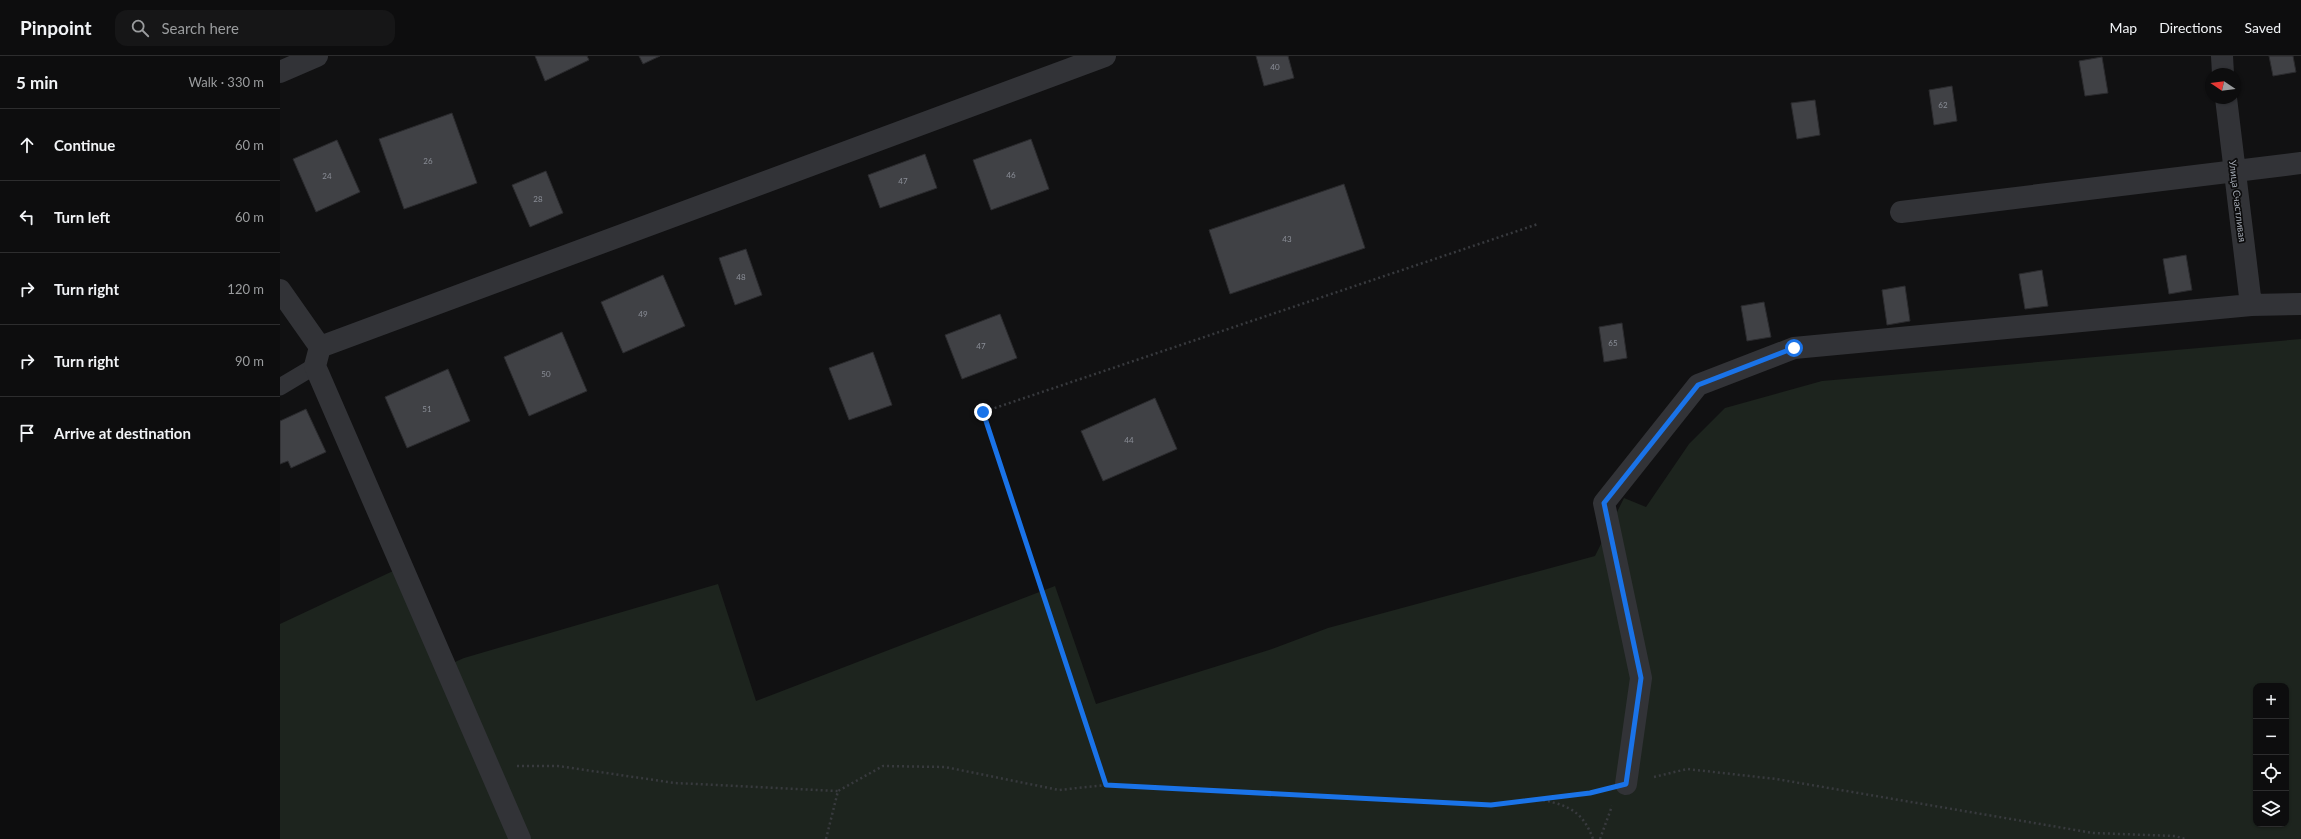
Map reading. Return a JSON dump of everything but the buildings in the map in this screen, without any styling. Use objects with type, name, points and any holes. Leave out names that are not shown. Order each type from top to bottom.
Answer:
[{"type":"street","points":[[280,72],[317,56]]},
{"type":"street","points":[[318,357],[1105,56]]},
{"type":"street","points":[[2222,56],[2223,68]]},
{"type":"street","name":"Улица Счастливая","points":[[2227,104],[2251,305]]},
{"type":"street","points":[[1901,212],[2301,163]]},
{"type":"street","points":[[280,290],[318,357],[488,766],[520,839]]},
{"type":"street","points":[[1626,784],[1641,678],[1604,503],[1698,385],[1794,348],[2251,305],[2301,304]]},
{"type":"lane","points":[[280,387],[318,357]]},
{"type":"path","points":[[1106,785],[983,412],[1538,224]]},
{"type":"path","points":[[488,766],[558,766],[675,783],[838,791],[883,766],[945,767],[1059,790],[1106,785],[1491,805],[1590,793],[1687,769],[1776,779],[2093,833],[2176,836],[2185,839]]},
{"type":"path","points":[[1600,839],[1603,827],[1616,796],[1626,784]]},
{"type":"path","points":[[826,839],[838,791]]},
{"type":"path","points":[[1541,799],[1564,805],[1576,812],[1588,826],[1593,839]]},
{"type":"shaded area","points":[[2301,339],[2301,839],[280,839],[280,624],[393,571],[437,670],[464,658],[718,584],[756,701],[1055,586],[1096,704],[1269,650],[1328,628],[1595,556],[1624,498],[1646,507],[1689,444],[1725,408],[1822,381]]},
{"type":"route","points":[[983,412],[1029,547],[1106,785],[1491,805],[1590,793],[1626,784],[1641,678],[1604,503],[1698,385],[1794,348]]}]
